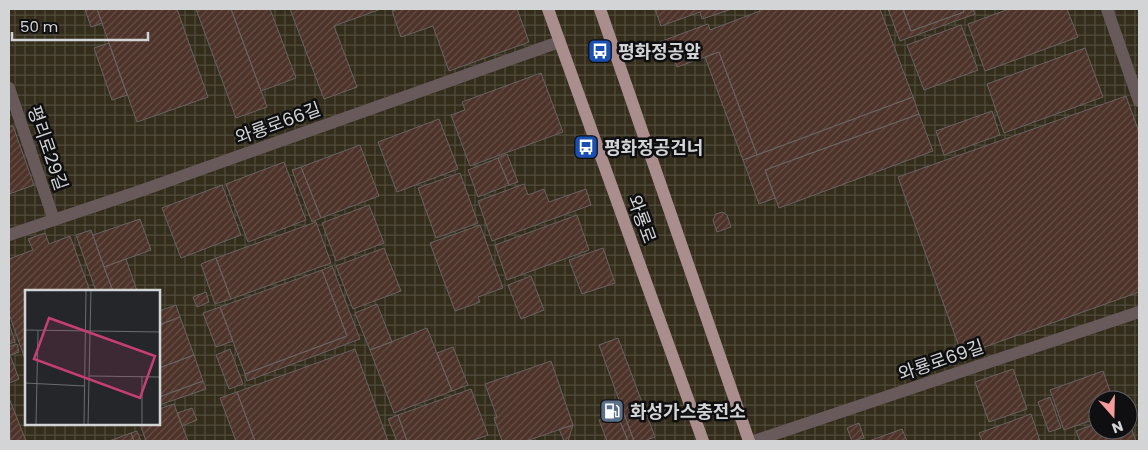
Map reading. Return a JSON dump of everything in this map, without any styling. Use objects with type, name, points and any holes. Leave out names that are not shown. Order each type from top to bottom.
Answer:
[{"type":"main road","name":"와룡로","points":[[548,9],[703,441]]},
{"type":"main road","name":"와룡로","points":[[600,9],[749,441]]},
{"type":"street","points":[[1107,9],[1139,101]]},
{"type":"street","name":"와룡로66길","points":[[9,234],[140,191],[559,42]]},
{"type":"street","name":"평리로29길","points":[[9,88],[54,220]]},
{"type":"street","name":"와룡로69길","points":[[754,441],[1139,312]]},
{"type":"shaded area","points":[[9,9],[1139,9],[1139,441],[9,441]]},
{"type":"building","points":[[85,9],[97,9],[102,23],[91,27]]},
{"type":"building","points":[[97,9],[177,9],[208,97],[137,122]]},
{"type":"building","points":[[196,9],[231,9],[267,107],[236,118]]},
{"type":"building","points":[[231,9],[270,9],[296,78],[261,91]]},
{"type":"building","points":[[290,9],[381,9],[334,26],[357,87],[324,99]]},
{"type":"building","points":[[398,9],[517,9],[529,42],[449,71],[433,26],[401,37],[392,11]]},
{"type":"building","points":[[655,9],[732,9],[702,19],[700,12],[661,26]]},
{"type":"building","points":[[759,9],[880,9],[913,97],[757,155],[719,52],[677,67],[670,48],[657,53],[654,44],[708,24],[710,30],[760,11]]},
{"type":"building","points":[[888,9],[903,9],[911,31],[964,12],[963,9],[973,9],[975,14],[900,41]]},
{"type":"building","points":[[903,9],[963,9],[964,12],[911,31]]},
{"type":"building","points":[[1009,9],[1067,9],[1078,37],[985,71],[968,24]]},
{"type":"building","points":[[961,25],[978,70],[924,90],[907,45]]},
{"type":"building","points":[[109,43],[127,95],[112,100],[94,48]]},
{"type":"building","points":[[1085,48],[1103,97],[1004,133],[987,84]]},
{"type":"building","points":[[719,52],[757,155],[743,160],[705,57]]},
{"type":"building","points":[[541,73],[563,132],[470,166],[451,115],[465,110],[462,102]]},
{"type":"building","points":[[1126,96],[1139,132],[1139,292],[962,355],[898,177]]},
{"type":"building","points":[[913,97],[919,114],[765,170],[775,198],[759,204],[743,160]]},
{"type":"building","points":[[992,111],[1000,135],[944,155],[936,131]]},
{"type":"building","points":[[919,114],[933,151],[779,208],[765,170]]},
{"type":"building","points":[[439,119],[458,169],[397,192],[378,142]]},
{"type":"building","points":[[13,126],[34,185],[9,194],[9,127]]},
{"type":"building","points":[[360,145],[379,196],[321,218],[301,167]]},
{"type":"building","points":[[507,154],[518,182],[509,185],[498,158]]},
{"type":"building","points":[[498,158],[509,185],[478,197],[468,170]]},
{"type":"building","points":[[284,162],[306,220],[248,242],[226,184]]},
{"type":"building","points":[[301,167],[321,218],[312,222],[292,170]]},
{"type":"building","points":[[460,173],[478,223],[436,238],[418,188]]},
{"type":"building","points":[[524,184],[528,195],[544,189],[549,202],[586,189],[591,205],[492,241],[478,201]]},
{"type":"building","points":[[222,185],[241,235],[181,258],[162,208]]},
{"type":"building","points":[[369,205],[384,243],[336,261],[322,223]]},
{"type":"building","points":[[722,212],[727,215],[731,227],[717,232],[713,220],[716,214]]},
{"type":"building","points":[[577,215],[589,250],[507,280],[495,245]]},
{"type":"building","points":[[140,219],[151,250],[104,267],[93,235]]},
{"type":"building","points":[[316,222],[331,263],[231,299],[216,258]]},
{"type":"building","points":[[480,225],[503,288],[478,297],[480,302],[455,311],[430,243]]},
{"type":"building","points":[[91,230],[113,290],[96,290],[76,235]]},
{"type":"building","points":[[45,233],[49,244],[70,236],[90,290],[25,290],[25,359],[9,314],[9,259],[33,250],[28,239]]},
{"type":"building","points":[[384,248],[401,291],[353,309],[336,266]]},
{"type":"building","points":[[603,248],[615,283],[582,294],[569,260]]},
{"type":"building","points":[[216,258],[231,299],[215,304],[201,264]]},
{"type":"building","points":[[126,259],[137,290],[113,290],[104,267]]},
{"type":"building","points":[[332,266],[360,339],[247,381],[245,374],[347,336],[322,270]]},
{"type":"building","points":[[322,270],[347,336],[245,374],[220,307]]},
{"type":"building","points":[[531,276],[544,310],[521,319],[508,285]]},
{"type":"building","points":[[206,292],[209,302],[197,307],[193,297]]},
{"type":"building","points":[[377,304],[392,342],[370,350],[355,313]]},
{"type":"building","points":[[176,305],[180,317],[160,325],[160,311]]},
{"type":"building","points":[[220,307],[233,341],[216,347],[203,313]]},
{"type":"building","points":[[180,317],[194,355],[160,368],[160,325]]},
{"type":"building","points":[[9,323],[15,342],[9,344]]},
{"type":"building","points":[[427,328],[452,391],[394,413],[370,350]]},
{"type":"building","points":[[618,338],[655,437],[644,441],[634,441],[599,345]]},
{"type":"building","points":[[17,344],[19,352],[10,355],[19,379],[9,383],[9,347]]},
{"type":"building","points":[[453,347],[468,385],[452,391],[437,353]]},
{"type":"building","points":[[230,349],[243,384],[229,389],[216,355]]},
{"type":"building","points":[[355,349],[388,441],[255,441],[237,392]]},
{"type":"building","points":[[194,355],[203,381],[160,397],[160,368]]},
{"type":"building","points":[[551,361],[573,425],[526,441],[502,441],[494,418],[497,417],[485,384]]},
{"type":"building","points":[[1013,369],[1027,409],[989,422],[975,382]]},
{"type":"building","points":[[1103,371],[1110,390],[1088,390],[1088,422],[1064,430],[1050,390]]},
{"type":"building","points":[[203,381],[206,389],[160,405],[160,397]]},
{"type":"building","points":[[471,389],[488,435],[471,441],[407,441],[398,415]]},
{"type":"building","points":[[237,392],[255,441],[236,441],[220,398]]},
{"type":"building","points":[[1050,397],[1061,428],[1049,432],[1038,402]]},
{"type":"building","points":[[9,398],[26,441],[10,441]]},
{"type":"building","points":[[174,404],[188,441],[146,441],[140,425],[160,425],[160,409]]},
{"type":"building","points":[[192,408],[197,420],[182,426],[177,413]]},
{"type":"building","points":[[623,411],[634,441],[628,441],[617,414]]},
{"type":"building","points":[[617,414],[628,441],[607,441],[599,420]]},
{"type":"building","points":[[1031,414],[1040,441],[982,441],[979,433]]},
{"type":"building","points":[[398,415],[407,441],[397,441],[388,419]]},
{"type":"building","points":[[859,423],[864,438],[852,441],[847,428]]},
{"type":"building","points":[[573,425],[568,441],[564,441],[559,429]]},
{"type":"building","points":[[1088,427],[1088,440],[1136,441],[1080,441],[1076,431]]},
{"type":"building","points":[[902,429],[907,441],[869,441]]},
{"type":"building","points":[[137,431],[141,441],[134,441],[131,433]]},
{"type":"building","points":[[131,433],[134,441],[109,441]]},
{"type":"place","name":"평화정공앞","points":[[600,51]]},
{"type":"place","name":"평화정공건너","points":[[586,147]]},
{"type":"place","name":"화성가스충전소","points":[[612,411]]}]
